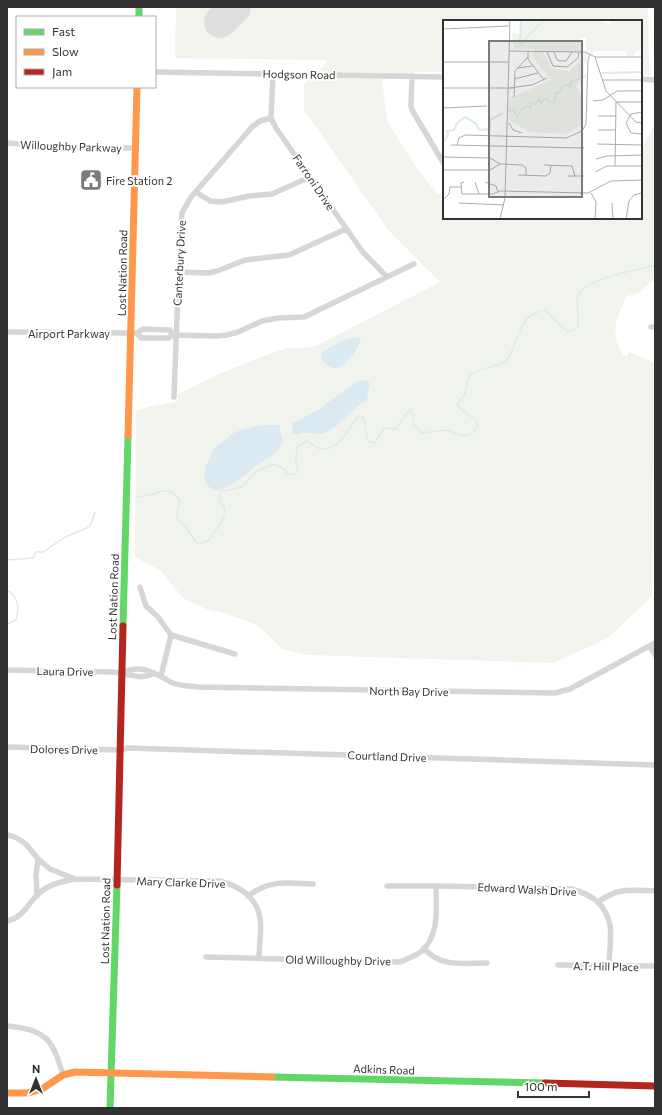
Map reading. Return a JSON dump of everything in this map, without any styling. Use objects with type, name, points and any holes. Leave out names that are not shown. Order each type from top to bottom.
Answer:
[{"type":"street","name":"Hodgson Road","points":[[156,72],[443,76]]},
{"type":"street","points":[[271,118],[273,74]]},
{"type":"street","points":[[412,76],[412,110],[443,162]]},
{"type":"street","points":[[642,79],[655,80]]},
{"type":"street","name":"Lost Nation Road","points":[[110,1108],[122,673],[134,333],[135,148],[137,88]]},
{"type":"street","name":"Farroni Drive","points":[[271,118],[276,128],[362,251],[387,277]]},
{"type":"street","name":"Canterbury Drive","points":[[174,397],[174,335],[181,218],[186,206],[196,192],[252,127],[260,121],[271,118]]},
{"type":"street","name":"Willoughby Parkway","points":[[7,143],[61,147],[135,148]]},
{"type":"street","points":[[196,192],[210,200],[222,202],[249,196],[272,194],[310,177]]},
{"type":"street","points":[[178,272],[217,272],[245,260],[289,255],[346,229]]},
{"type":"street","points":[[134,333],[141,338],[169,338],[174,335],[217,336],[238,332],[262,321],[278,318],[304,317],[414,264]]},
{"type":"street","points":[[134,333],[143,329],[170,330],[174,335]]},
{"type":"street","name":"Airport Parkway","points":[[7,332],[134,333]]},
{"type":"street","points":[[140,587],[146,606],[158,617],[171,635],[235,654]]},
{"type":"street","points":[[161,676],[171,635]]},
{"type":"street","points":[[653,644],[655,654]]},
{"type":"street","name":"North Bay Drive","points":[[122,673],[130,676],[150,676],[154,673],[174,683],[198,686],[555,693],[570,689],[653,644]]},
{"type":"street","name":"Laura Drive","points":[[7,670],[122,673]]},
{"type":"street","name":"Dolores Drive","points":[[7,747],[120,750]]},
{"type":"street","name":"Courtland Drive","points":[[120,750],[128,748],[655,765]]},
{"type":"street","points":[[7,835],[15,837],[26,844],[38,859],[50,869],[75,879]]},
{"type":"street","points":[[37,896],[36,875],[38,859]]},
{"type":"street","points":[[7,921],[14,920],[26,911],[37,896],[48,886],[75,879]]},
{"type":"street","name":"Mary Clarke Drive","points":[[75,879],[219,881],[232,884],[248,896],[257,907],[260,918],[259,958]]},
{"type":"street","points":[[248,896],[259,888],[269,884],[313,884]]},
{"type":"street","name":"Edward Walsh Drive","points":[[387,886],[571,889],[585,892],[598,902],[610,925],[609,966]]},
{"type":"street","name":"Old Willoughby Drive","points":[[206,957],[400,962],[413,956],[424,948],[429,942],[435,929],[436,886]]},
{"type":"street","points":[[598,902],[608,895],[616,892],[628,890],[655,891]]},
{"type":"street","points":[[424,948],[435,959],[448,963],[487,963]]},
{"type":"street","name":"A.T. Hill Place","points":[[558,965],[655,966]]},
{"type":"street","points":[[7,1026],[23,1028],[46,1037],[56,1052],[63,1075],[42,1089],[27,1093],[7,1093]]},
{"type":"street","name":"Adkins Road","points":[[63,1075],[75,1072],[389,1081],[655,1086]]},
{"type":"shaded area","points":[[176,7],[648,7],[649,63],[651,75],[642,75],[642,20],[443,20],[443,72],[419,72],[382,78],[387,121],[418,170],[436,192],[443,196],[443,219],[642,219],[642,147],[655,124],[655,278],[639,293],[627,296],[617,320],[616,328],[617,343],[620,350],[626,357],[629,352],[655,363],[652,596],[608,638],[553,663],[308,655],[282,649],[259,626],[225,613],[206,609],[184,599],[161,571],[135,557],[136,410],[177,401],[178,394],[217,375],[266,355],[287,348],[305,348],[316,346],[440,282],[389,231],[304,110],[304,84],[323,67],[328,60],[175,58]]},
{"type":"shaded area","points":[[356,337],[361,338],[358,347],[349,360],[337,369],[330,367],[321,359],[322,352],[344,340]]},
{"type":"shaded area","points":[[365,380],[370,383],[367,400],[334,428],[320,434],[306,433],[296,435],[292,432],[293,423],[319,409],[356,382]]},
{"type":"shaded area","points":[[260,425],[279,425],[283,441],[278,450],[237,481],[221,490],[213,490],[207,485],[204,476],[206,466],[214,448],[235,432]]},
{"type":"waterway","points":[[137,497],[162,491],[173,492],[180,500],[177,513],[178,520],[198,544],[208,541],[226,515],[224,506],[219,501],[222,491],[242,487],[257,471],[274,464],[284,469],[288,474],[295,474],[298,471],[296,465],[296,452],[298,446],[307,441],[318,448],[331,448],[341,440],[357,417],[362,416],[364,419],[366,435],[369,442],[375,443],[384,428],[396,429],[411,409],[414,424],[422,433],[447,430],[468,436],[476,430],[478,423],[457,405],[465,392],[470,375],[477,371],[504,362],[515,345],[520,330],[528,318],[535,313],[544,310],[564,329],[568,331],[573,330],[578,327],[577,299],[583,290],[591,284],[601,280],[625,272],[655,265]]},
{"type":"waterway","points":[[7,560],[33,558],[36,552],[43,552],[65,537],[87,528],[91,524],[95,512]]},
{"type":"waterway","points":[[7,590],[16,599],[18,607],[16,620],[7,624]]},
{"type":"taxiway","points":[[220,7],[220,22]]},
{"type":"runway","points":[[220,22],[235,7]]},
{"type":"traffic: fast","points":[[139,7],[139,16]]},
{"type":"traffic: fast","points":[[123,626],[128,436]]},
{"type":"traffic: fast","points":[[110,1108],[117,885]]},
{"type":"traffic: fast","points":[[272,1077],[545,1083]]},
{"type":"traffic: slow","points":[[128,436],[137,88]]},
{"type":"traffic: slow","points":[[7,1093],[27,1093],[42,1089],[63,1075],[75,1072],[272,1077]]},
{"type":"traffic: jam","points":[[117,885],[123,626]]},
{"type":"traffic: jam","points":[[545,1083],[655,1086]]},
{"type":"place","name":"Fire Station 2","points":[[91,180]]}]
